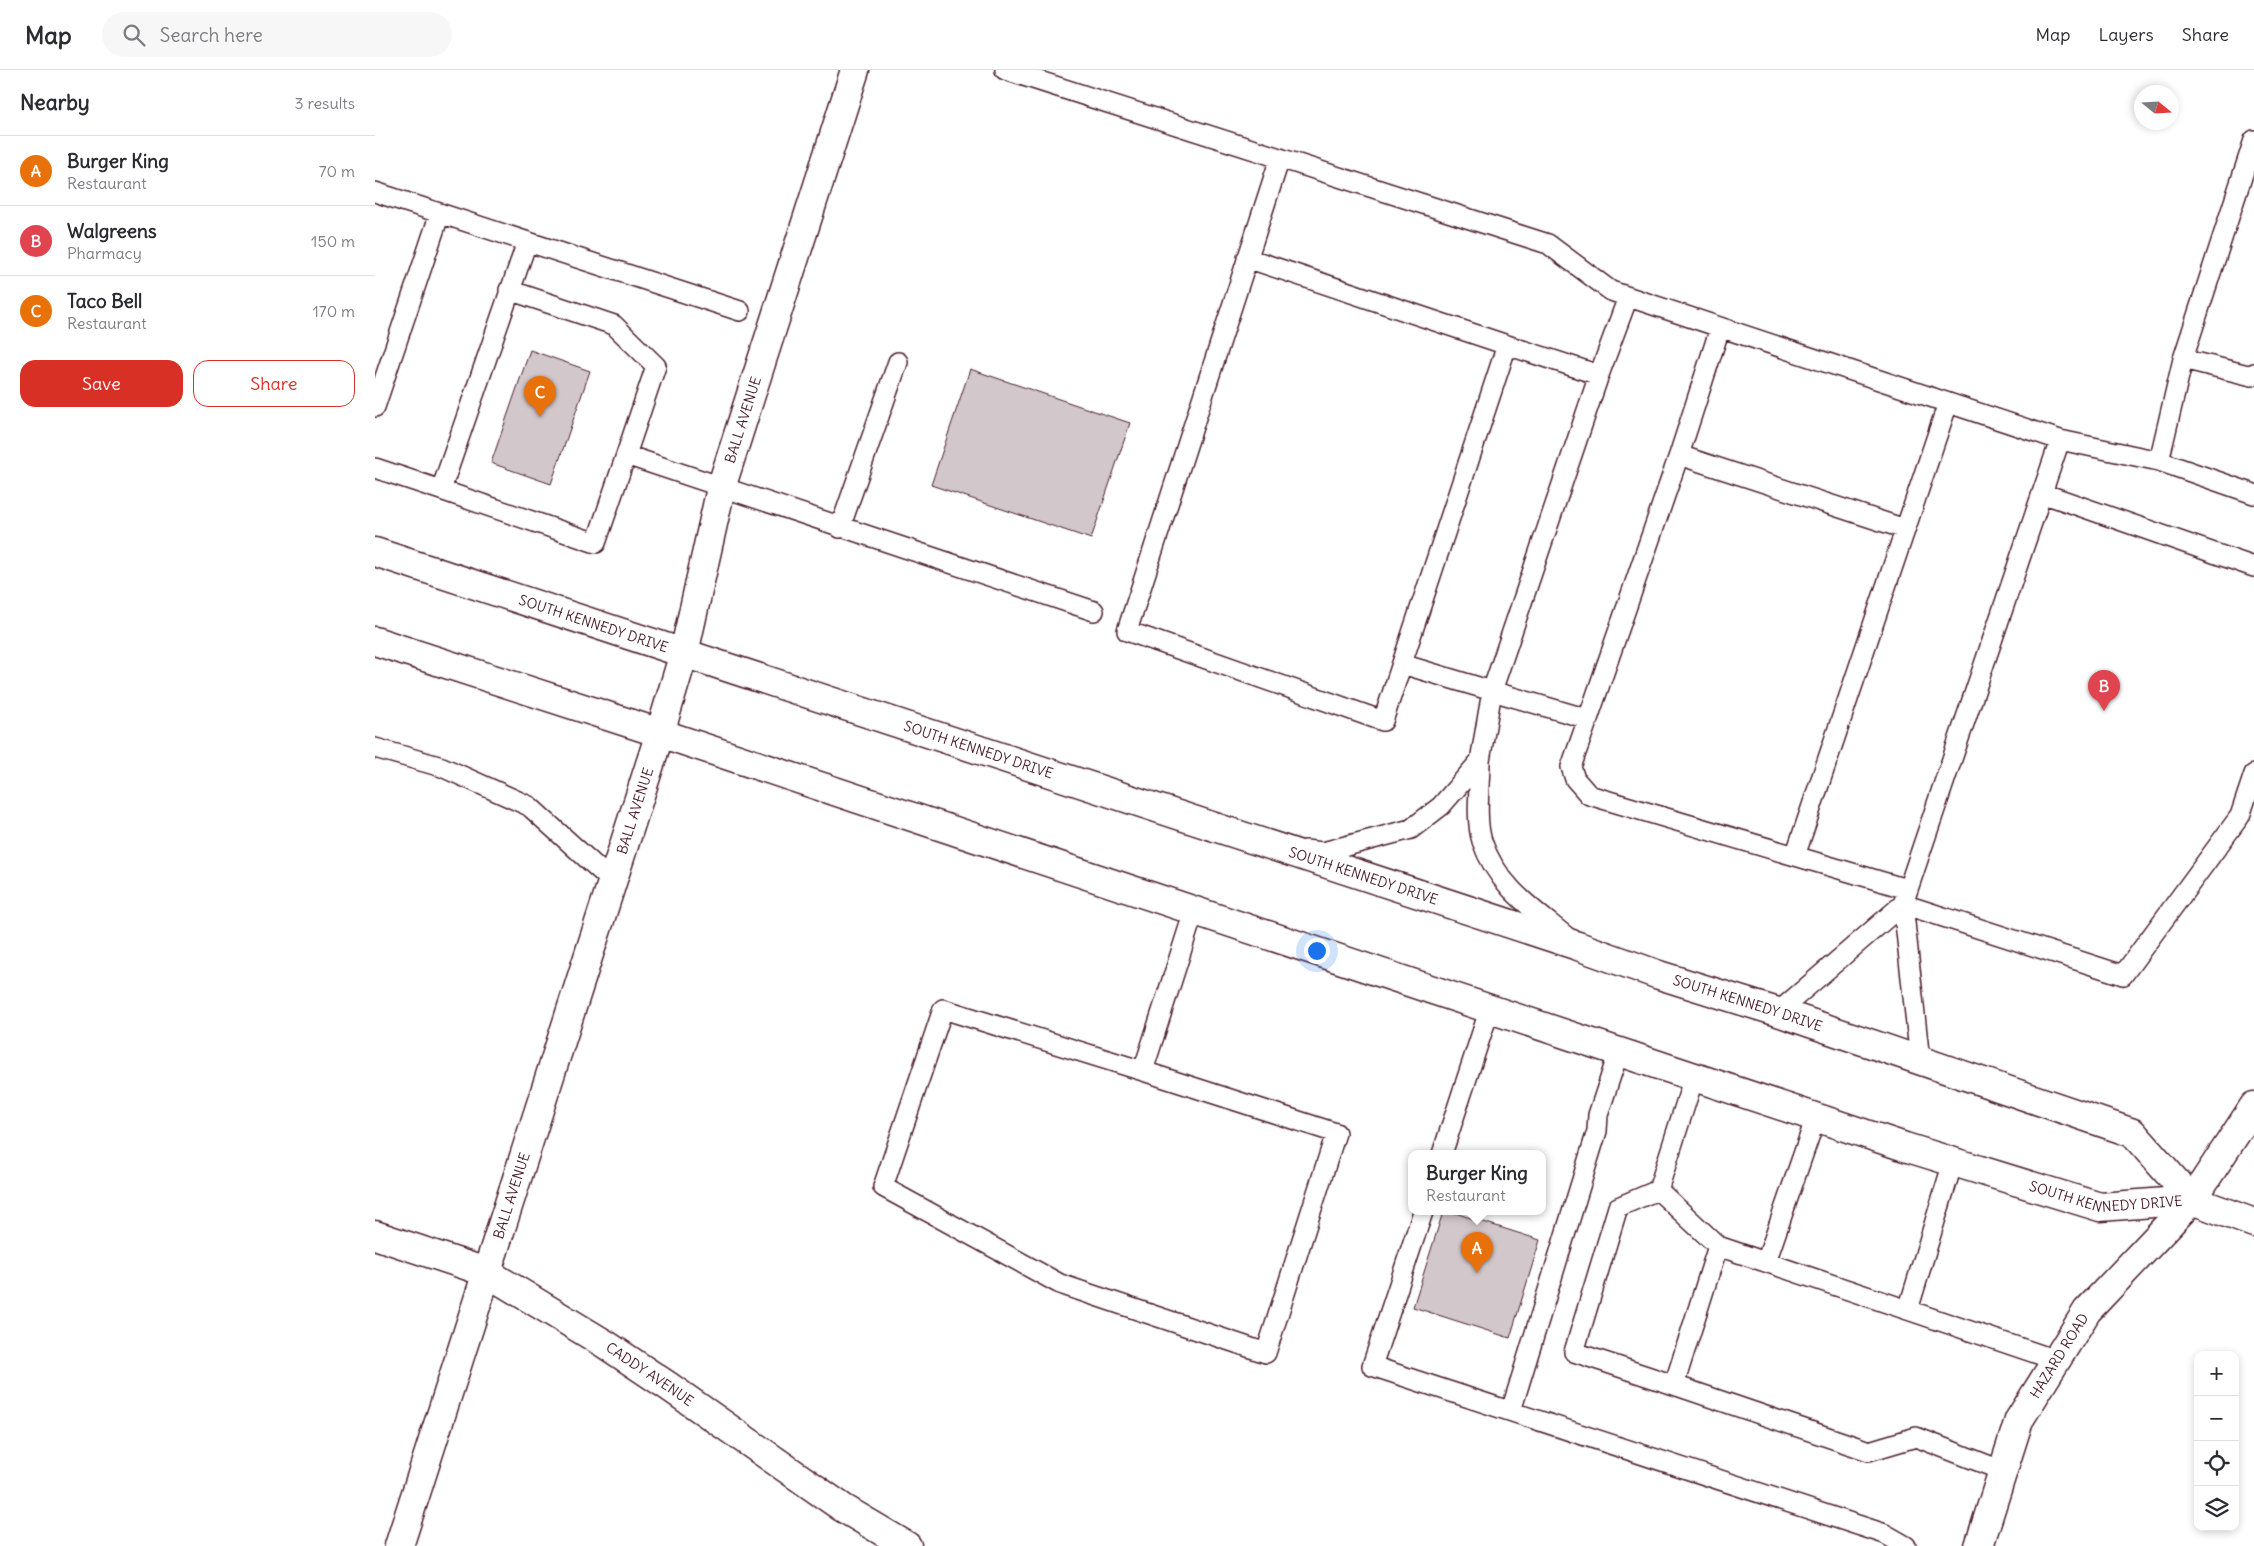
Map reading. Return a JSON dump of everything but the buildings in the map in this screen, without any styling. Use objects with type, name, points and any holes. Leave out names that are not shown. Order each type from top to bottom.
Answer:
[{"type":"main road","name":"BALL AVENUE","points":[[399,1546],[660,733],[684,653],[721,488],[855,70]]},
{"type":"main road","name":"SOUTH KENNEDY DRIVE","points":[[375,552],[1284,849],[1659,975],[1778,1012],[2133,1133],[2192,1200]]},
{"type":"main road","name":"SOUTH KENNEDY DRIVE","points":[[375,641],[660,733],[1953,1162],[2100,1207],[2192,1200]]},
{"type":"main road","name":"HAZARD ROAD","points":[[1979,1546],[2019,1420],[2087,1310],[2192,1200],[2254,1106]]},
{"type":"main road","points":[[2192,1200],[2254,1223]]},
{"type":"main road","name":"CADDY AVENUE","points":[[375,1235],[487,1272],[661,1380],[843,1508],[907,1546]]},
{"type":"lane","points":[[1005,70],[1548,244],[1611,291],[1628,297],[2060,440],[2159,461],[2254,494]]},
{"type":"lane","points":[[2159,461],[2183,359],[2254,140]]},
{"type":"lane","points":[[1280,158],[1127,631],[1383,721],[1507,345]]},
{"type":"lane","points":[[375,192],[740,311]]},
{"type":"lane","points":[[375,407],[440,213]]},
{"type":"lane","points":[[441,490],[527,242]]},
{"type":"lane","points":[[1247,258],[1599,376]]},
{"type":"lane","points":[[375,468],[596,543],[656,366],[614,325],[509,290]]},
{"type":"lane","points":[[1577,946],[1511,891],[1491,861],[1482,840],[1479,810],[1480,761],[1492,691],[1599,376],[1628,297]]},
{"type":"lane","points":[[1720,328],[1679,455],[1571,767],[1575,779],[1589,794],[1795,856],[2123,975],[2240,816],[2254,774]]},
{"type":"lane","points":[[2183,359],[2253,375]]},
{"type":"lane","points":[[840,528],[898,362]]},
{"type":"lane","points":[[1795,856],[1948,403]]},
{"type":"lane","points":[[1920,1061],[1905,896],[2060,440]]},
{"type":"lane","points":[[626,455],[840,528],[1094,611]]},
{"type":"lane","points":[[1679,455],[1905,529]]},
{"type":"lane","points":[[2042,494],[2254,567]]},
{"type":"lane","points":[[1402,664],[1588,719]]},
{"type":"lane","points":[[375,748],[442,767],[529,806],[613,882]]},
{"type":"lane","points":[[1284,849],[1323,852],[1411,829],[1441,806],[1480,761]]},
{"type":"lane","points":[[1778,1012],[1905,896]]},
{"type":"lane","points":[[1143,1071],[1194,911]]},
{"type":"lane","points":[[1443,1150],[1490,1008]]},
{"type":"lane","points":[[943,1009],[1143,1071],[1336,1133],[1265,1353],[1061,1284],[883,1187],[943,1009]]},
{"type":"lane","points":[[1511,1411],[1597,1131],[1599,1115],[1619,1051]]},
{"type":"lane","points":[[1694,1077],[1658,1190],[1618,1207],[1574,1352],[1869,1451],[1916,1437],[2003,1470]]},
{"type":"lane","points":[[1766,1262],[1816,1117]]},
{"type":"lane","points":[[1908,1310],[1953,1162]]},
{"type":"lane","points":[[1658,1190],[1718,1246],[2056,1360]]},
{"type":"lane","points":[[1422,1215],[1372,1366],[1885,1534],[1906,1546]]},
{"type":"lane","points":[[1674,1385],[1718,1246]]},
{"type":"place","name":"Taco Bell","points":[[540,417]]},
{"type":"place","name":"Walgreens","points":[[2104,711]]},
{"type":"place","name":"Burger King","points":[[1477,1273]]}]
